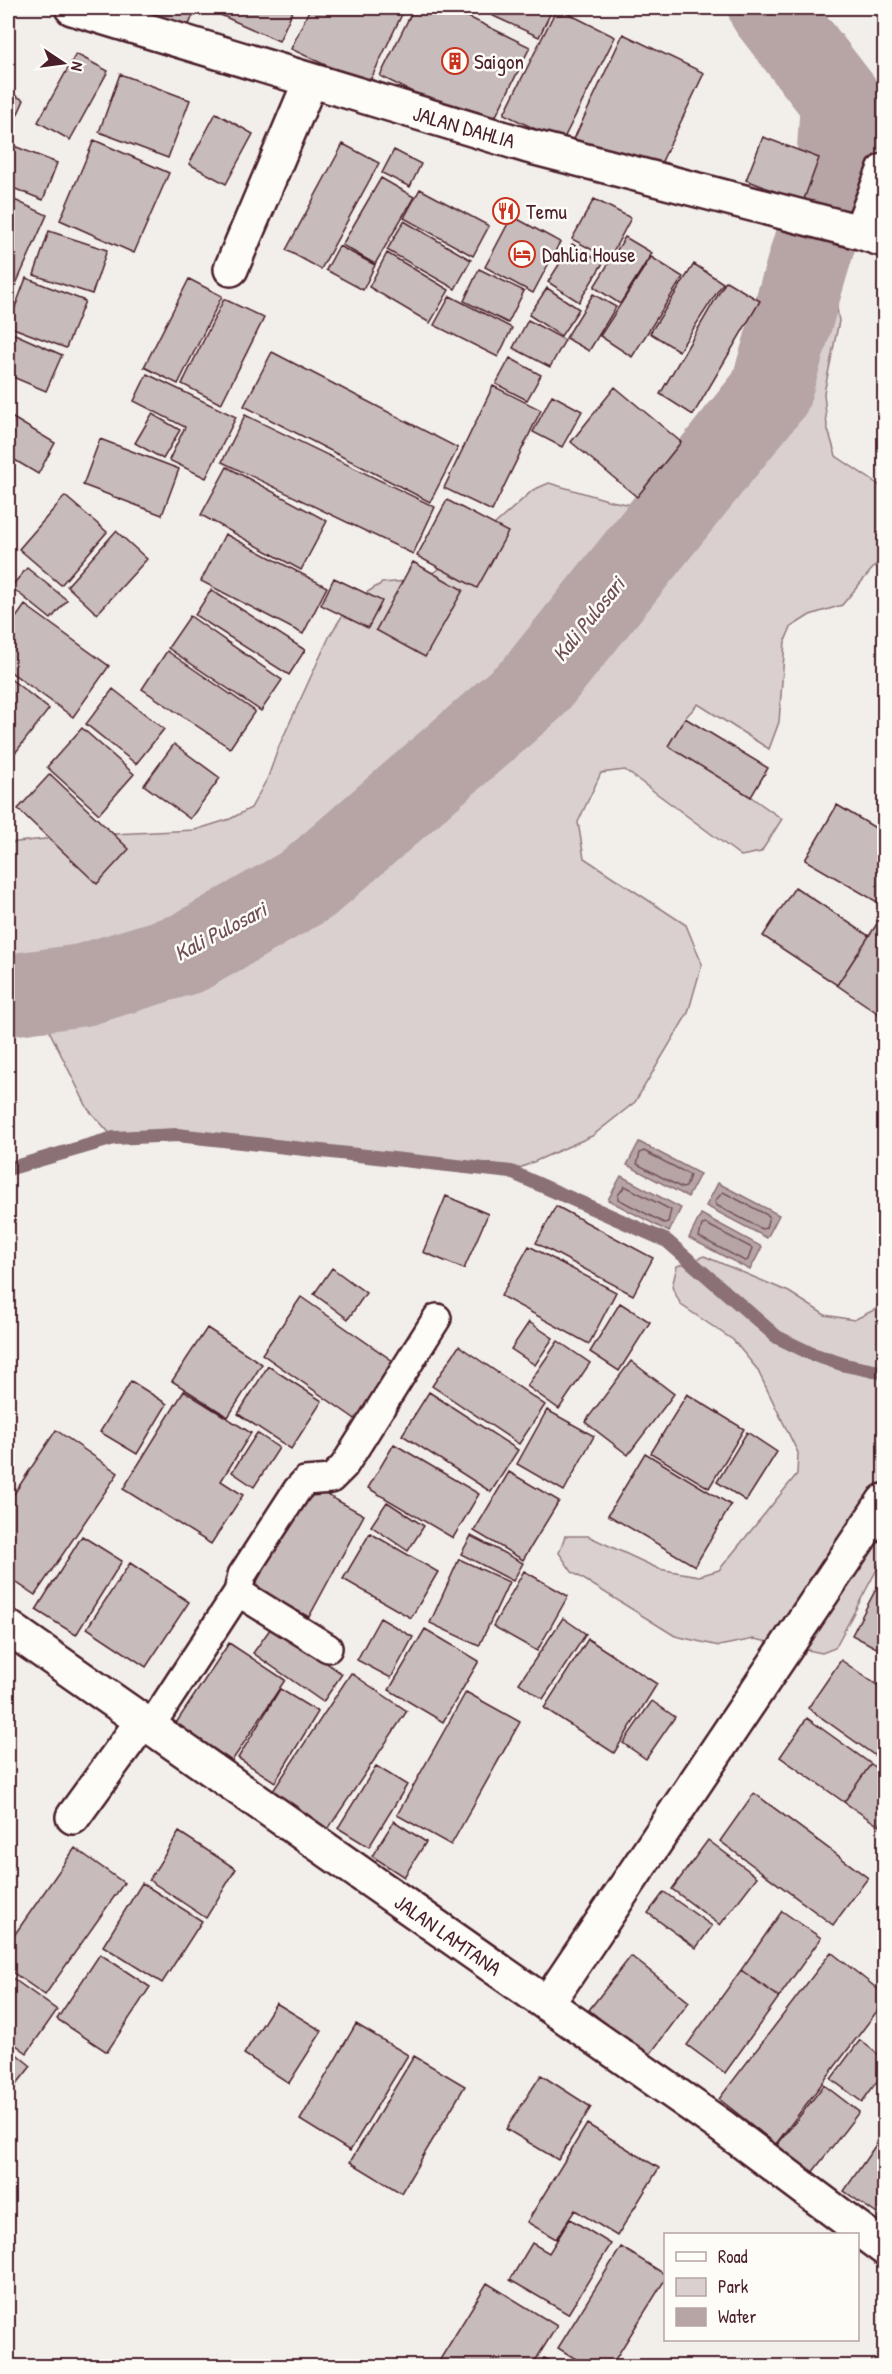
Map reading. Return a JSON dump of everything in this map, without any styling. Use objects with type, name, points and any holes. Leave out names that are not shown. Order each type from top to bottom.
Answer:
[{"type":"street","name":"JALAN DAHLIA","points":[[72,8],[310,82],[528,146],[872,236]]},
{"type":"street","points":[[231,269],[310,82]]},
{"type":"street","points":[[872,236],[885,171]]},
{"type":"street","points":[[547,2004],[885,1501]]},
{"type":"street","name":"JALAN LAMTANA","points":[[8,1628],[720,2125],[885,2248]]},
{"type":"street","points":[[73,1817],[146,1724]]},
{"type":"lane","points":[[146,1724],[238,1592],[242,1575],[297,1490],[305,1481],[331,1479],[344,1466],[437,1318]]},
{"type":"lane","points":[[238,1592],[328,1647]]},
{"type":"green space","points":[[820,298],[837,308],[839,321],[824,393],[827,426],[836,456],[882,487],[884,493],[884,555],[842,605],[810,615],[791,627],[785,641],[779,722],[769,749],[698,704],[685,718],[669,746],[782,819],[761,852],[741,856],[625,770],[601,773],[578,822],[584,858],[686,925],[702,964],[688,1013],[635,1102],[592,1136],[511,1172],[177,1135],[114,1138],[88,1109],[30,992],[8,995],[8,843],[73,836],[195,830],[230,819],[251,808],[268,777],[279,746],[330,635],[351,602],[382,583],[420,580],[455,560],[533,490],[549,483],[632,505],[655,498],[690,466],[720,411],[746,377],[766,333],[778,315]]},
{"type":"green space","points":[[704,1256],[789,1292],[825,1315],[854,1320],[876,1309],[884,1299],[884,1556],[835,1648],[822,1653],[754,1639],[719,1646],[675,1636],[572,1572],[559,1553],[565,1536],[588,1536],[659,1569],[699,1576],[719,1570],[797,1474],[798,1453],[757,1369],[733,1340],[681,1305],[672,1287],[677,1266]]},
{"type":"water","points":[[639,1142],[700,1174],[688,1197],[627,1165]]},
{"type":"water","points":[[621,1176],[681,1208],[669,1232],[608,1200]]},
{"type":"water","points":[[718,1183],[779,1215],[767,1238],[706,1206]]},
{"type":"water","points":[[701,1214],[762,1247],[750,1270],[689,1238]]},
{"type":"building","points":[[137,8],[196,8],[183,39],[132,18]]},
{"type":"building","points":[[205,8],[294,8],[279,41]]},
{"type":"building","points":[[310,8],[405,8],[368,85],[291,49]]},
{"type":"building","name":"Saigon","points":[[414,8],[450,8],[530,47],[489,130],[380,76]]},
{"type":"building","points":[[476,8],[553,8],[539,37]]},
{"type":"building","points":[[557,8],[615,37],[562,142],[504,114]]},
{"type":"building","points":[[623,34],[704,73],[654,178],[574,139]]},
{"type":"building","points":[[76,54],[108,71],[70,140],[38,122]]},
{"type":"building","points":[[120,74],[190,100],[168,158],[99,132]]},
{"type":"building","points":[[8,92],[24,100],[8,136]]},
{"type":"building","points":[[216,113],[253,134],[226,184],[189,164]]},
{"type":"building","points":[[763,137],[819,158],[803,202],[746,180]]},
{"type":"building","points":[[94,140],[169,173],[134,253],[60,220]]},
{"type":"building","points":[[9,144],[57,163],[43,200],[8,186]]},
{"type":"building","points":[[343,144],[379,163],[321,269],[286,250]]},
{"type":"building","points":[[394,150],[421,164],[410,187],[382,173]]},
{"type":"building","points":[[381,178],[414,197],[375,264],[342,245]]},
{"type":"building","points":[[420,189],[489,226],[473,256],[404,218]]},
{"type":"building","points":[[8,197],[47,215],[8,302]]},
{"type":"building","points":[[594,199],[631,218],[609,259],[572,239]]},
{"type":"building","name":"Dahlia House","points":[[512,216],[560,242],[533,293],[485,267]]},
{"type":"building","points":[[404,221],[471,260],[455,289],[387,250]]},
{"type":"building","points":[[49,231],[107,250],[92,294],[34,275]]},
{"type":"building","points":[[625,237],[652,253],[620,304],[594,287]]},
{"type":"building","points":[[572,244],[603,263],[579,302],[548,282]]},
{"type":"building","points":[[339,246],[375,265],[363,290],[326,270]]},
{"type":"building","points":[[387,253],[449,290],[430,323],[369,287]]},
{"type":"building","points":[[651,257],[683,277],[632,357],[600,336]]},
{"type":"building","points":[[694,264],[723,283],[679,351],[650,333]]},
{"type":"building","points":[[479,269],[524,291],[508,323],[464,301]]},
{"type":"building","points":[[26,278],[85,301],[66,348],[8,326]]},
{"type":"building","points":[[189,279],[222,296],[178,384],[144,367]]},
{"type":"building","points":[[726,281],[760,301],[693,415],[660,394]]},
{"type":"building","points":[[547,288],[579,309],[561,336],[529,315]]},
{"type":"building","points":[[593,294],[616,307],[589,351],[566,338]]},
{"type":"building","points":[[450,296],[512,328],[498,357],[434,325]]},
{"type":"building","points":[[224,299],[264,318],[221,404],[182,384]]},
{"type":"building","points":[[528,320],[565,340],[550,367],[513,348]]},
{"type":"building","points":[[8,331],[62,355],[46,391],[8,375]]},
{"type":"building","points":[[272,352],[458,448],[430,502],[244,406]]},
{"type":"building","points":[[510,358],[541,375],[527,400],[496,384]]},
{"type":"building","points":[[147,374],[236,417],[206,478],[169,460],[185,427],[134,401]]},
{"type":"building","points":[[493,386],[541,410],[492,511],[444,488]]},
{"type":"building","points":[[615,387],[681,442],[637,497],[571,442]]},
{"type":"building","points":[[552,395],[582,411],[562,447],[533,432]]},
{"type":"building","points":[[152,414],[180,430],[163,459],[135,443]]},
{"type":"building","points":[[8,415],[55,443],[38,474],[8,456]]},
{"type":"building","points":[[245,415],[435,507],[413,554],[222,462]]},
{"type":"building","points":[[100,439],[179,469],[162,515],[83,485]]},
{"type":"building","points":[[227,467],[327,521],[301,570],[201,515]]},
{"type":"building","points":[[65,496],[107,532],[61,585],[19,549]]},
{"type":"building","points":[[447,500],[508,532],[477,588],[417,556]]},
{"type":"building","points":[[116,531],[147,559],[97,614],[67,586]]},
{"type":"building","points":[[225,534],[327,587],[303,634],[201,581]]},
{"type":"building","points":[[413,562],[463,590],[425,657],[376,630]]},
{"type":"building","points":[[27,568],[67,600],[51,619],[11,587]]},
{"type":"building","points":[[334,578],[382,601],[368,628],[321,605]]},
{"type":"building","points":[[211,590],[305,650],[289,675],[195,615]]},
{"type":"building","points":[[25,605],[109,666],[73,717],[8,670],[8,629]]},
{"type":"building","points":[[190,616],[282,680],[261,711],[168,648]]},
{"type":"building","points":[[167,651],[255,711],[230,748],[142,689]]},
{"type":"building","points":[[8,677],[49,709],[16,752],[8,745]]},
{"type":"building","points":[[113,689],[164,729],[136,764],[86,724]]},
{"type":"building","points":[[685,718],[768,768],[751,797],[668,746]]},
{"type":"building","points":[[82,728],[134,774],[99,814],[47,767]]},
{"type":"building","points":[[174,744],[220,778],[190,819],[144,785]]},
{"type":"building","points":[[50,774],[129,849],[97,884],[18,809]]},
{"type":"building","points":[[837,805],[884,833],[884,906],[805,860]]},
{"type":"building","points":[[795,887],[869,936],[837,985],[763,936]]},
{"type":"building","points":[[884,913],[884,1006],[879,1014],[837,985]]},
{"type":"building","points":[[446,1196],[488,1214],[464,1269],[423,1252]]},
{"type":"building","points":[[556,1206],[653,1258],[633,1295],[536,1243]]},
{"type":"building","points":[[529,1246],[616,1292],[589,1344],[501,1296]]},
{"type":"building","points":[[332,1268],[366,1293],[348,1319],[314,1294]]},
{"type":"building","points":[[301,1297],[400,1366],[361,1423],[262,1354]]},
{"type":"building","points":[[620,1303],[650,1322],[619,1371],[590,1352]]},
{"type":"building","points":[[529,1322],[553,1338],[535,1365],[511,1349]]},
{"type":"building","points":[[207,1328],[262,1364],[228,1417],[172,1381]]},
{"type":"building","points":[[558,1341],[590,1363],[559,1409],[527,1386]]},
{"type":"building","points":[[459,1346],[545,1405],[519,1444],[432,1386]]},
{"type":"building","points":[[631,1361],[674,1394],[628,1455],[585,1422]]},
{"type":"building","points":[[268,1366],[322,1401],[291,1449],[238,1414]]},
{"type":"building","points":[[131,1381],[167,1404],[137,1454],[100,1432]]},
{"type":"building","points":[[184,1391],[251,1433],[221,1481],[243,1495],[211,1544],[123,1489]]},
{"type":"building","points":[[429,1392],[518,1450],[491,1492],[402,1435]]},
{"type":"building","points":[[687,1394],[744,1429],[709,1488],[651,1453]]},
{"type":"building","points":[[547,1410],[594,1436],[564,1491],[517,1464]]},
{"type":"building","points":[[56,1430],[118,1473],[35,1595],[8,1577],[8,1503]]},
{"type":"building","points":[[747,1432],[777,1452],[746,1501],[717,1482]]},
{"type":"building","points":[[257,1433],[279,1448],[254,1487],[232,1472]]},
{"type":"building","points":[[394,1444],[479,1494],[453,1538],[368,1488]]},
{"type":"building","points":[[645,1453],[731,1505],[695,1566],[608,1515]]},
{"type":"building","points":[[509,1472],[559,1501],[523,1560],[474,1531]]},
{"type":"building","points":[[309,1485],[364,1515],[309,1617],[254,1587]]},
{"type":"building","points":[[387,1502],[424,1526],[408,1551],[371,1526]]},
{"type":"building","points":[[370,1533],[438,1572],[411,1618],[343,1579]]},
{"type":"building","points":[[82,1536],[122,1561],[76,1635],[36,1610]]},
{"type":"building","points":[[471,1536],[523,1563],[513,1581],[461,1554]]},
{"type":"building","points":[[459,1559],[509,1582],[479,1646],[430,1623]]},
{"type":"building","points":[[130,1563],[189,1602],[146,1667],[87,1628]]},
{"type":"building","points":[[524,1571],[568,1596],[537,1651],[493,1626]]},
{"type":"building","points":[[877,1587],[884,1591],[884,1652],[852,1635]]},
{"type":"building","points":[[380,1618],[413,1637],[391,1678],[357,1660]]},
{"type":"building","points":[[563,1618],[586,1634],[543,1699],[519,1683]]},
{"type":"building","points":[[273,1625],[342,1674],[323,1702],[253,1653]]},
{"type":"building","points":[[425,1629],[479,1661],[443,1722],[389,1690]]},
{"type":"building","points":[[588,1639],[657,1684],[614,1753],[544,1708]]},
{"type":"building","points":[[229,1643],[285,1680],[232,1761],[176,1723]]},
{"type":"building","points":[[841,1660],[884,1690],[884,1762],[808,1708]]},
{"type":"building","points":[[351,1673],[407,1711],[324,1835],[269,1797]]},
{"type":"building","points":[[280,1689],[318,1712],[275,1782],[238,1758]]},
{"type":"building","points":[[466,1692],[520,1722],[451,1845],[397,1815]]},
{"type":"building","points":[[652,1701],[675,1717],[646,1759],[623,1743]]},
{"type":"building","points":[[807,1718],[871,1764],[844,1802],[780,1757]]},
{"type":"building","points":[[871,1764],[884,1773],[884,1817],[879,1826],[844,1802]]},
{"type":"building","points":[[376,1766],[407,1785],[369,1847],[338,1828]]},
{"type":"building","points":[[754,1793],[868,1878],[833,1925],[720,1841]]},
{"type":"building","points":[[394,1821],[426,1842],[404,1877],[372,1856]]},
{"type":"building","points":[[179,1832],[236,1869],[206,1918],[149,1880]]},
{"type":"building","points":[[708,1840],[757,1877],[720,1925],[672,1889]]},
{"type":"building","points":[[75,1848],[124,1883],[45,1995],[8,1969],[8,1944]]},
{"type":"building","points":[[142,1883],[202,1921],[162,1983],[103,1946]]},
{"type":"building","points":[[664,1892],[712,1926],[696,1948],[648,1913]]},
{"type":"building","points":[[782,1911],[821,1938],[779,1997],[741,1970]]},
{"type":"building","points":[[831,1952],[884,1994],[884,2002],[776,2144],[719,2099]]},
{"type":"building","points":[[100,1954],[150,1987],[107,2052],[57,2019]]},
{"type":"building","points":[[631,1956],[689,2002],[648,2057],[589,2010]]},
{"type":"building","points":[[741,1970],[779,1997],[725,2073],[687,2045]]},
{"type":"building","points":[[8,1975],[57,2010],[27,2053],[8,2039]]},
{"type":"building","points":[[276,2003],[322,2031],[289,2083],[244,2054]]},
{"type":"building","points":[[356,2024],[408,2055],[350,2151],[300,2120]]},
{"type":"building","points":[[860,2040],[884,2059],[884,2072],[862,2102],[831,2079]]},
{"type":"building","points":[[8,2047],[31,2066],[8,2095]]},
{"type":"building","points":[[414,2056],[465,2086],[401,2193],[350,2162]]},
{"type":"building","points":[[541,2075],[591,2107],[558,2160],[506,2129]]},
{"type":"building","points":[[824,2085],[859,2112],[812,2173],[777,2145]]},
{"type":"building","points":[[587,2124],[659,2168],[617,2236],[575,2210],[556,2239],[527,2222]]},
{"type":"building","points":[[884,2133],[884,2202],[877,2214],[844,2191]]},
{"type":"building","points":[[570,2219],[611,2244],[568,2314],[510,2280],[532,2243],[549,2253]]},
{"type":"building","points":[[621,2247],[664,2274],[664,2281],[611,2366],[587,2366],[558,2348]]},
{"type":"building","points":[[487,2283],[557,2326],[532,2366],[436,2366]]},
{"type":"building","points":[[544,2358],[560,2366],[539,2366]]},
{"type":"waterway","name":"Kali Pulosari","points":[[8,995],[83,985],[188,953],[308,884],[533,688],[770,393],[837,166],[841,101],[769,8]]},
{"type":"waterway","points":[[8,1169],[114,1138],[177,1135],[511,1172],[667,1241],[777,1337],[812,1354],[845,1365],[884,1373]]},
{"type":"place","name":"Saigon","points":[[455,61]]},
{"type":"place","name":"Temu","points":[[506,211]]},
{"type":"place","name":"Dahlia House","points":[[522,254]]}]
